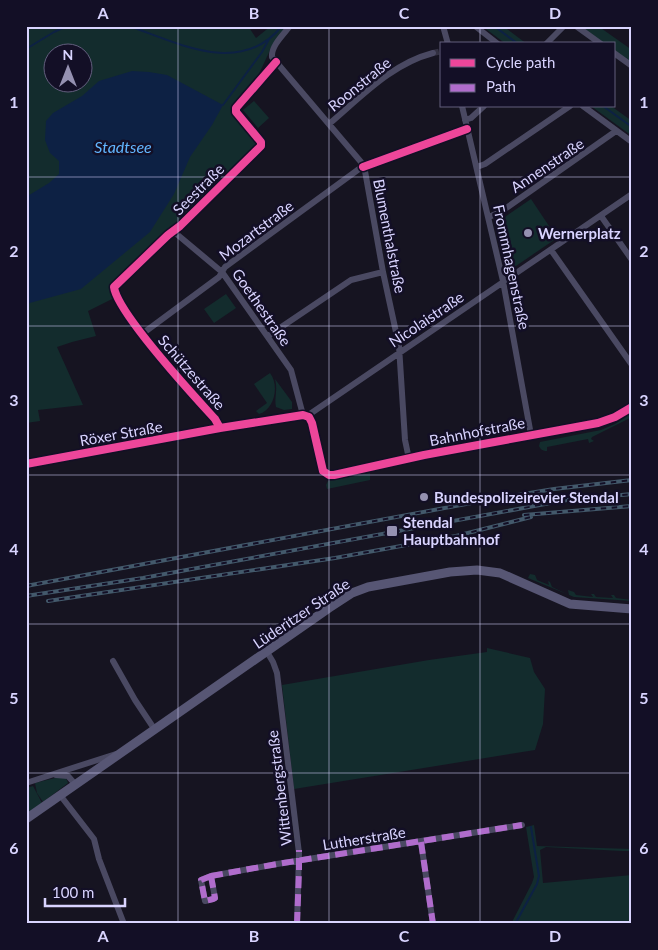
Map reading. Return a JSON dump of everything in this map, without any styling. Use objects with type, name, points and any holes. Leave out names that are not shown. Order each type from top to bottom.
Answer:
[{"type":"main road","name":"Lüderitzer Straße","points":[[26,818],[345,598],[360,590],[378,585],[466,570],[486,570],[500,573],[570,604],[632,609]]},
{"type":"street","points":[[276,62],[272,57],[272,52],[290,26]]},
{"type":"street","points":[[443,26],[447,42]]},
{"type":"street","points":[[475,26],[495,42]]},
{"type":"street","points":[[548,42],[564,26]]},
{"type":"street","points":[[576,26],[599,42]]},
{"type":"street","name":"Roonstraße","points":[[329,124],[390,73],[422,56],[433,53]]},
{"type":"street","points":[[616,54],[632,66]]},
{"type":"street","name":"Blumenthalstraße","points":[[276,62],[363,166],[400,352],[405,440],[409,459]]},
{"type":"street","name":"Seestraße","points":[[142,334],[120,303],[114,287],[180,226],[261,146],[261,142],[236,112],[236,108],[276,62]]},
{"type":"street","name":"Frommhagenstraße","points":[[462,108],[503,281],[531,435]]},
{"type":"street","points":[[465,120],[471,118],[482,108]]},
{"type":"street","points":[[477,167],[485,164],[567,108]]},
{"type":"street","points":[[585,108],[632,142]]},
{"type":"street","name":"Mozartstraße","points":[[142,334],[219,277],[225,267],[363,166],[467,129]]},
{"type":"street","name":"Annenstraße","points":[[489,217],[502,211],[616,131]]},
{"type":"street","name":"Nicolaistraße","points":[[220,428],[305,416],[632,194]]},
{"type":"street","points":[[601,216],[632,260]]},
{"type":"street","name":"Goethestraße","points":[[174,230],[222,272],[291,370],[305,416],[313,426],[321,467],[326,473]]},
{"type":"street","points":[[551,250],[632,365]]},
{"type":"street","points":[[268,336],[351,280],[383,272]]},
{"type":"street","name":"Schützestraße","points":[[142,334],[220,428]]},
{"type":"street","name":"Bahnhofstraße","points":[[326,473],[336,475],[606,421],[632,407]]},
{"type":"street","name":"Röxer Straße","points":[[26,464],[220,428]]},
{"type":"street","name":"Wittenbergstraße","points":[[267,652],[276,667],[300,861],[297,924]]},
{"type":"street","points":[[113,661],[155,730]]},
{"type":"street","points":[[26,783],[122,752]]},
{"type":"street","points":[[50,775],[68,776],[75,784]]},
{"type":"street","points":[[60,795],[94,839],[99,859],[124,924]]},
{"type":"street","name":"Lutherstraße","points":[[211,876],[522,825]]},
{"type":"street","points":[[421,842],[433,924]]},
{"type":"green space","points":[[34,26],[248,26],[256,38],[271,26],[288,26],[272,46],[257,78],[236,104],[233,113],[259,144],[178,226],[174,224],[162,238],[112,283],[111,289],[114,298],[88,311],[96,336],[57,347],[83,405],[38,410],[40,421],[26,423],[26,32]]},
{"type":"green space","points":[[482,26],[503,26],[524,42],[503,42]]},
{"type":"green space","points":[[581,26],[598,26],[632,50],[632,63],[616,52],[616,42],[601,42]]},
{"type":"green space","points":[[254,101],[269,118],[258,128],[243,110]]},
{"type":"green space","points":[[594,108],[614,108],[632,121],[632,136]]},
{"type":"green space","name":"Wernerplatz","points":[[531,199],[557,238],[513,268],[508,268],[504,265],[503,249],[496,223]]},
{"type":"green space","points":[[226,294],[236,308],[214,323],[204,309]]},
{"type":"green space","points":[[270,373],[275,384],[274,397],[268,408],[259,414],[256,411],[267,403],[254,384]]},
{"type":"green space","points":[[275,379],[292,402],[292,409],[284,410],[276,407]]},
{"type":"green space","points":[[632,413],[632,418],[592,437],[591,439],[594,441],[589,443],[588,439],[547,447],[547,451],[542,450],[539,446],[540,442],[601,430]]},
{"type":"green space","points":[[370,473],[370,480],[327,489],[328,481]]},
{"type":"green space","points":[[530,574],[535,575],[537,580],[549,585],[548,581],[550,582],[552,587],[568,594],[528,578]]},
{"type":"green space","points":[[568,590],[576,595],[593,597],[591,594],[594,594],[596,597],[613,598],[611,595],[614,595],[616,598],[632,601],[574,597],[569,595]]},
{"type":"green space","points":[[487,648],[530,658],[534,672],[545,689],[543,724],[535,750],[294,789],[282,685],[487,652]]},
{"type":"green space","points":[[55,778],[66,778],[68,783],[43,802],[37,793],[35,783]]},
{"type":"green space","points":[[33,786],[42,803],[26,814],[26,788]]},
{"type":"green space","points":[[534,825],[537,846],[632,849],[632,851],[622,851],[546,847],[540,850],[543,883],[632,875],[632,924],[511,924],[534,877],[526,827]]},
{"type":"water","name":"Stadtsee","points":[[132,71],[167,75],[223,105],[190,157],[174,194],[150,232],[81,289],[26,304],[26,197],[49,183],[59,174],[59,161],[50,153],[45,140],[46,121],[53,113],[87,92],[92,92],[92,87],[99,81]]},
{"type":"waterway","points":[[26,49],[67,26]]},
{"type":"waterway","points":[[129,26],[188,47],[208,52],[228,53],[248,50],[266,41],[282,26]]},
{"type":"waterway","points":[[494,26],[515,42]]},
{"type":"waterway","points":[[221,105],[223,105],[262,52],[269,39]]},
{"type":"waterway","points":[[606,108],[632,127]]},
{"type":"waterway","points":[[515,924],[537,884],[539,876],[531,827]]},
{"type":"tunnel","points":[[433,53],[440,51]]},
{"type":"railway","points":[[26,586],[493,499],[554,489],[632,480]]},
{"type":"railway","points":[[26,596],[143,578],[567,500],[632,494]]},
{"type":"railway","points":[[524,515],[632,506]]},
{"type":"railway","points":[[48,601],[335,558],[456,536],[531,517]]},
{"type":"marked path","points":[[211,876],[522,825]]},
{"type":"marked path","points":[[421,842],[433,924]]},
{"type":"marked path","points":[[297,924],[299,850]]},
{"type":"marked path","points":[[211,876],[215,898],[205,901],[201,880],[211,876]]},
{"type":"cycle path","points":[[220,428],[215,419],[142,334],[118,299],[114,287],[168,235],[180,226],[261,146],[261,142],[236,112],[236,108],[276,62]]},
{"type":"cycle path","points":[[363,167],[467,129]]},
{"type":"cycle path","points":[[26,464],[220,428],[303,415],[309,417],[312,423],[323,471],[329,475],[334,475],[424,455],[598,423],[615,417],[632,407]]},
{"type":"place","name":"Wernerplatz","points":[[528,233]]},
{"type":"place","name":"Bundespolizeirevier Stendal","points":[[424,497]]},
{"type":"place","name":"Stendal Hauptbahnhof","points":[[392,531]]}]
